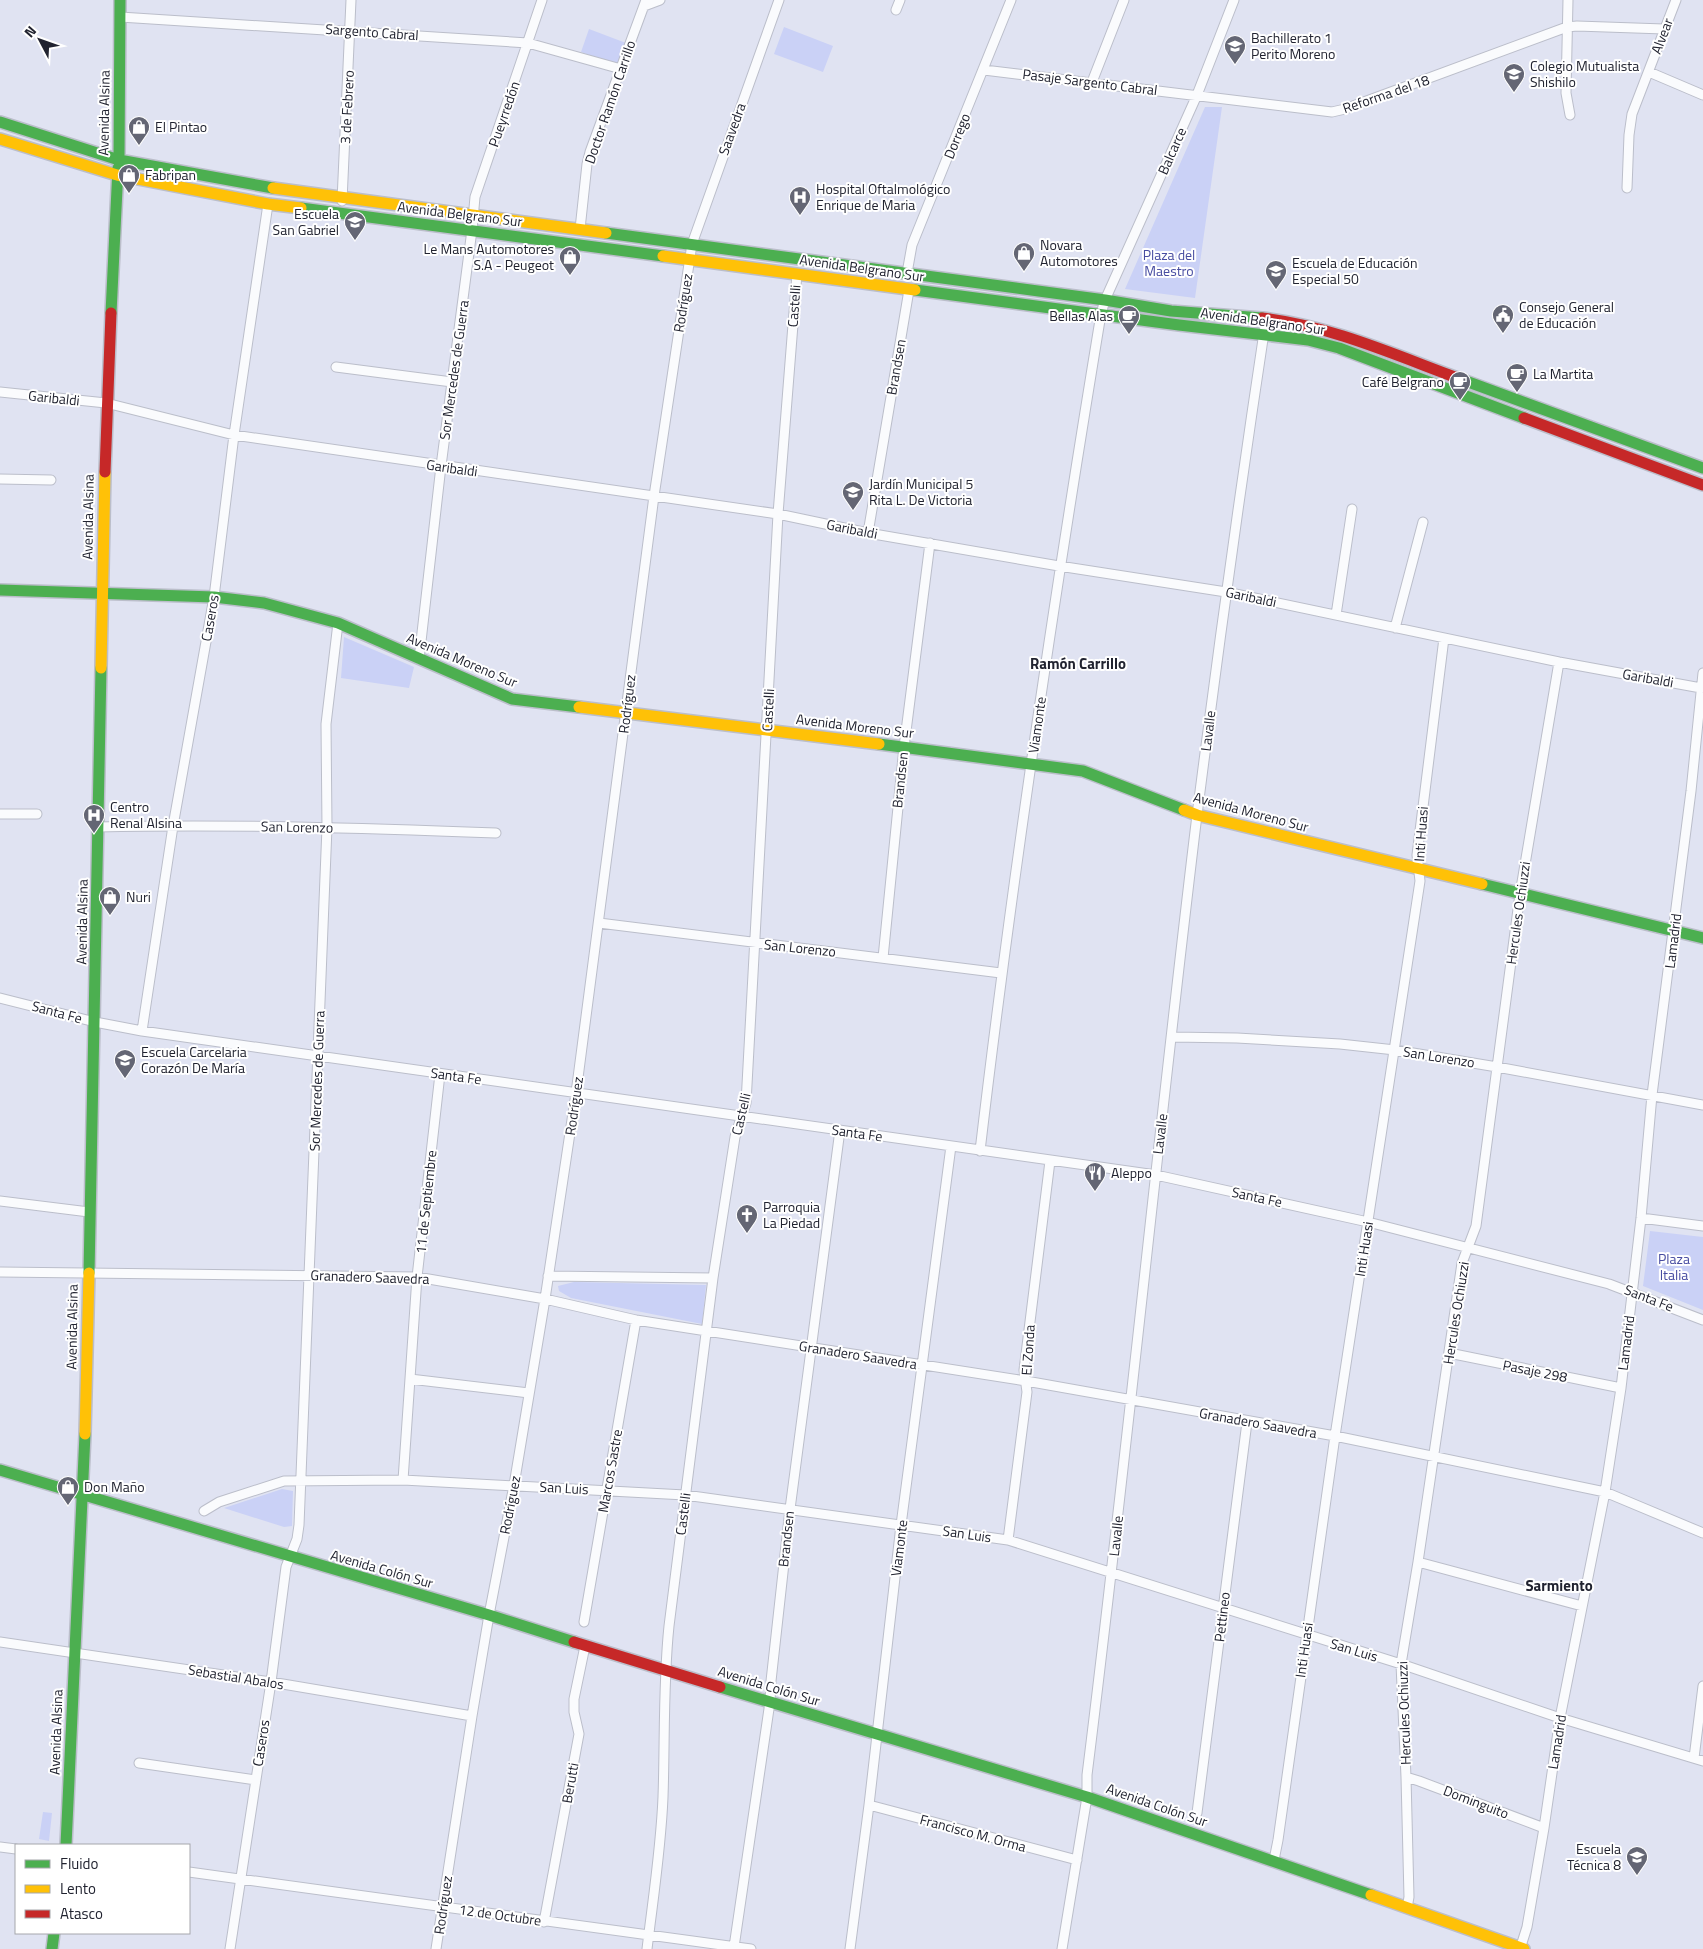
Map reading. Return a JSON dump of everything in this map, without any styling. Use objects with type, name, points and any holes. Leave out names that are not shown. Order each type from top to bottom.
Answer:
[{"type":"main road","name":"Avenida Alsina","points":[[66,1844],[82,1495],[95,1022],[106,403],[119,160],[120,0]]},
{"type":"main road","name":"Avenida Belgrano Sur","points":[[0,122],[119,160],[271,188],[1105,300],[1178,312],[1266,319],[1312,326],[1336,332],[1703,468]]},
{"type":"main road","name":"Avenida Belgrano Sur","points":[[0,140],[117,175],[268,204],[690,259],[909,290],[1324,343],[1703,485]]},
{"type":"main road","name":"Avenida Moreno Sur","points":[[0,590],[214,597],[264,603],[338,623],[512,699],[904,746],[1032,763],[1095,774],[1197,816],[1703,938]]},
{"type":"main road","name":"Avenida Colón Sur","points":[[0,1470],[489,1615],[666,1671],[1087,1797],[1274,1860],[1522,1949]]},
{"type":"main road","points":[[52,1949],[54,1934]]},
{"type":"street","name":"3 de Febrero","points":[[341,214],[351,0]]},
{"type":"street","name":"Pueyrredón","points":[[472,230],[475,198],[542,0]]},
{"type":"street","name":"Doctor Ramón Carrillo","points":[[580,230],[587,164],[645,3],[660,0]]},
{"type":"street","name":"Saavedra","points":[[690,259],[692,244],[779,0]]},
{"type":"street","points":[[896,10],[900,0]]},
{"type":"street","name":"Dorrego","points":[[907,274],[912,245],[1011,0]]},
{"type":"street","points":[[1092,82],[1124,0]]},
{"type":"street","name":"Balcarce","points":[[1105,300],[1197,95],[1234,0]]},
{"type":"street","points":[[1568,0],[1566,93],[1570,116]]},
{"type":"street","name":"Alvear","points":[[1627,188],[1629,135],[1632,114],[1676,0]]},
{"type":"street","name":"Sargento Cabral","points":[[120,17],[528,43],[621,69]]},
{"type":"street","points":[[1567,27],[1664,29]]},
{"type":"street","name":"Reforma del 18","points":[[1197,95],[1332,112],[1345,109],[1567,27]]},
{"type":"street","name":"Pasaje Sargento Cabral","points":[[984,70],[1197,95]]},
{"type":"street","points":[[1649,72],[1703,95]]},
{"type":"street","name":"Caseros","points":[[142,1031],[173,826],[214,597],[234,435],[268,204]]},
{"type":"street","name":"Sor Mercedes de Guerra","points":[[419,659],[441,466],[472,230]]},
{"type":"street","name":"Rodríguez","points":[[436,1949],[472,1716],[514,1485],[545,1299],[576,1092],[654,496],[690,259]]},
{"type":"street","name":"Castelli","points":[[647,1949],[658,1866],[663,1799],[669,1626],[713,1278],[735,1137],[746,1102],[778,514],[797,274]]},
{"type":"street","name":"Brandsen","points":[[868,532],[909,290]]},
{"type":"street","name":"Viamonte","points":[[980,1151],[1001,973],[1059,566],[1101,314],[1105,300]]},
{"type":"street","name":"Lavalle","points":[[1062,1949],[1087,1797],[1087,1775],[1112,1572],[1197,816],[1226,592],[1266,319]]},
{"type":"street","points":[[336,367],[452,382]]},
{"type":"street","name":"Garibaldi","points":[[0,392],[106,403],[234,435],[778,514],[1059,566],[1226,592],[1559,662],[1701,688]]},
{"type":"street","points":[[0,479],[50,480]]},
{"type":"street","points":[[1336,615],[1352,509]]},
{"type":"street","points":[[1395,628],[1423,522]]},
{"type":"street","name":"Brandsen","points":[[883,958],[904,746],[930,543]]},
{"type":"street","name":"Sor Mercedes de Guerra","points":[[297,1538],[302,1480],[327,827],[326,724],[338,623]]},
{"type":"street","name":"Inti Huasi","points":[[1274,1860],[1335,1436],[1420,881],[1417,855],[1444,638]]},
{"type":"street","name":"Hercules Ochiuzzi","points":[[1407,1908],[1409,1897],[1401,1664],[1418,1562],[1462,1262],[1476,1226],[1520,894],[1559,662]]},
{"type":"street","name":"Lamadrid","points":[[1522,1949],[1544,1828],[1560,1718],[1605,1492],[1621,1388],[1641,1218],[1652,1095],[1674,932],[1703,673]]},
{"type":"street","points":[[0,814],[37,814]]},
{"type":"street","name":"San Lorenzo","points":[[98,828],[173,826],[327,827],[496,832]]},
{"type":"street","name":"San Lorenzo","points":[[599,922],[1001,973]]},
{"type":"street","name":"Santa Fe","points":[[0,998],[95,1022],[142,1031],[1156,1175],[1368,1222],[1468,1247],[1632,1291],[1703,1320]]},
{"type":"street","name":"San Lorenzo","points":[[1172,1037],[1246,1038],[1395,1050],[1703,1105]]},
{"type":"street","name":"11 de Septiembre","points":[[403,1480],[418,1277],[440,1074]]},
{"type":"street","name":"Brandsen","points":[[734,1947],[770,1702],[790,1509],[840,1130]]},
{"type":"street","name":"Viamonte","points":[[850,1949],[951,1146]]},
{"type":"street","name":"El Zonda","points":[[1008,1540],[1027,1392],[1024,1370],[1050,1161]]},
{"type":"street","points":[[0,1201],[89,1212]]},
{"type":"street","points":[[1641,1218],[1703,1226]]},
{"type":"street","name":"Granadero Saavedra","points":[[0,1272],[418,1277],[545,1299],[636,1320],[1026,1381],[1247,1422],[1335,1436],[1605,1492],[1703,1533]]},
{"type":"street","points":[[548,1276],[713,1278]]},
{"type":"street","name":"Marcos Sastre","points":[[584,1622],[636,1320]]},
{"type":"street","name":"Pasaje 298","points":[[1449,1353],[1621,1388]]},
{"type":"street","points":[[410,1378],[529,1392]]},
{"type":"street","name":"Pettineo","points":[[1197,1813],[1247,1422]]},
{"type":"street","name":"San Luis","points":[[204,1511],[219,1502],[274,1483],[302,1480],[403,1480],[685,1495],[1008,1540],[1401,1664],[1560,1718],[1699,1759]]},
{"type":"street","name":"Caseros","points":[[230,1949],[271,1682],[286,1567],[297,1538]]},
{"type":"street","points":[[1418,1562],[1582,1606]]},
{"type":"street","name":"Sebastial Abalos","points":[[0,1642],[271,1682],[472,1716]]},
{"type":"street","name":"Berutti","points":[[544,1922],[579,1734],[574,1712],[574,1699],[586,1646]]},
{"type":"street","points":[[1699,1759],[1703,1686]]},
{"type":"street","points":[[139,1763],[256,1780]]},
{"type":"street","name":"Dominguito","points":[[1406,1778],[1419,1780],[1544,1828]]},
{"type":"street","name":"Francisco M. Orma","points":[[869,1805],[1077,1860]]},
{"type":"street","points":[[0,1847],[15,1849]]},
{"type":"street","name":"12 de Octubre","points":[[190,1872],[751,1949]]},
{"type":"green space","points":[[784,27],[833,46],[823,72],[774,54]]},
{"type":"green space","points":[[589,29],[626,43],[618,65],[581,52]]},
{"type":"green space","name":"Plaza del Maestro","points":[[1205,107],[1222,107],[1195,298],[1125,289]]},
{"type":"green space","points":[[344,637],[414,667],[409,688],[341,678]]},
{"type":"green space","name":"Plaza Italia","points":[[1650,1231],[1703,1237],[1703,1310],[1643,1286]]},
{"type":"green space","points":[[574,1282],[706,1285],[702,1324],[571,1298],[559,1291],[558,1286]]},
{"type":"green space","points":[[282,1489],[293,1491],[292,1526],[284,1527],[224,1508]]},
{"type":"green space","points":[[43,1812],[52,1813],[49,1841],[39,1839]]},
{"type":"traffic: fast","points":[[120,0],[119,160],[273,188]]},
{"type":"traffic: fast","points":[[0,122],[119,160]]},
{"type":"traffic: fast","points":[[111,313],[118,168]]},
{"type":"traffic: fast","points":[[301,208],[663,256]]},
{"type":"traffic: fast","points":[[606,233],[1105,300],[1171,311],[1262,318]]},
{"type":"traffic: fast","points":[[915,290],[1308,340],[1339,348],[1524,418]]},
{"type":"traffic: fast","points":[[1463,380],[1703,468]]},
{"type":"traffic: fast","points":[[0,590],[214,597],[264,603],[338,623],[512,699],[579,707]]},
{"type":"traffic: fast","points":[[89,1273],[101,668]]},
{"type":"traffic: fast","points":[[879,744],[1083,771],[1184,810]]},
{"type":"traffic: fast","points":[[1482,884],[1703,938]]},
{"type":"traffic: fast","points":[[66,1844],[85,1434]]},
{"type":"traffic: fast","points":[[0,1470],[574,1642]]},
{"type":"traffic: fast","points":[[720,1687],[1087,1797],[1371,1895]]},
{"type":"traffic: fast","points":[[52,1949],[54,1934]]},
{"type":"traffic: slow","points":[[0,139],[117,175]]},
{"type":"traffic: slow","points":[[117,175],[268,204],[301,208]]},
{"type":"traffic: slow","points":[[273,188],[606,233]]},
{"type":"traffic: slow","points":[[663,256],[915,290]]},
{"type":"traffic: slow","points":[[101,668],[105,472]]},
{"type":"traffic: slow","points":[[579,707],[879,744]]},
{"type":"traffic: slow","points":[[1184,810],[1197,815],[1482,884]]},
{"type":"traffic: slow","points":[[85,1434],[89,1273]]},
{"type":"traffic: slow","points":[[1371,1895],[1524,1949]]},
{"type":"traffic: jam","points":[[105,472],[111,313]]},
{"type":"traffic: jam","points":[[1262,318],[1288,322],[1339,335],[1463,380]]},
{"type":"traffic: jam","points":[[1524,418],[1703,485]]},
{"type":"traffic: jam","points":[[574,1642],[720,1687]]},
{"type":"place","name":"Bachillerato 1 Perito Moreno","points":[[1235,65]]},
{"type":"place","name":"Colegio Mutualista Shishilo","points":[[1514,93]]},
{"type":"place","name":"El Pintao","points":[[139,146]]},
{"type":"place","name":"Fabripan","points":[[129,194]]},
{"type":"place","name":"Hospital Oftalmológico Enrique de Maria","points":[[800,216]]},
{"type":"place","name":"Escuela San Gabriel","points":[[355,241]]},
{"type":"place","name":"Novara Automotores","points":[[1024,272]]},
{"type":"place","name":"Le Mans Automotores S.A - Peugeot","points":[[570,276]]},
{"type":"place","name":"Escuela de Educación Especial 50","points":[[1276,290]]},
{"type":"place","name":"Consejo General de Educación","points":[[1503,334]]},
{"type":"place","name":"Bellas Alas","points":[[1129,335]]},
{"type":"place","name":"La Martita","points":[[1517,393]]},
{"type":"place","name":"Café Belgrano","points":[[1460,401]]},
{"type":"place","name":"Jardín Municipal 5 Rita L. De Victoria","points":[[853,511]]},
{"type":"place","name":"Centro Renal Alsina","points":[[94,834]]},
{"type":"place","name":"Nuri","points":[[110,916]]},
{"type":"place","name":"Escuela Carcelaria Corazón De María","points":[[125,1079]]},
{"type":"place","name":"Aleppo","points":[[1095,1192]]},
{"type":"place","name":"Parroquia La Piedad","points":[[747,1234]]},
{"type":"place","name":"Don Maño","points":[[68,1506]]},
{"type":"place","name":"Escuela Técnica 8","points":[[1637,1876]]},
{"type":"district","name":"Ramón Carrillo","points":[[1078,664]]},
{"type":"district","name":"Sarmiento","points":[[1559,1586]]}]
